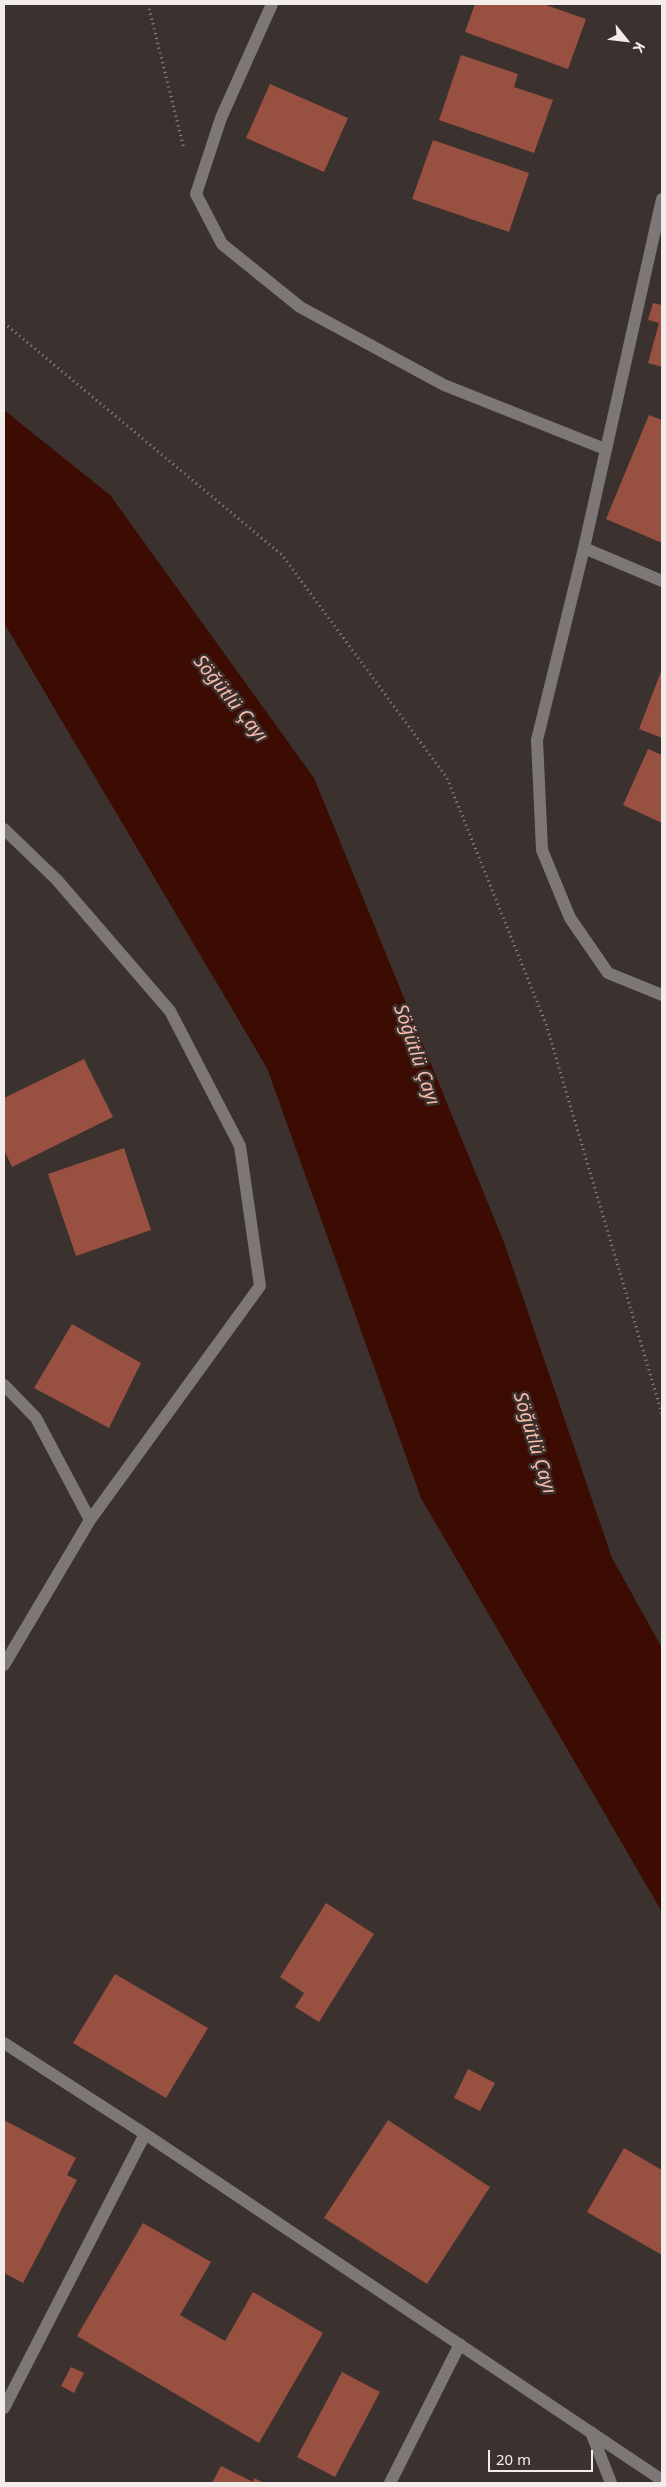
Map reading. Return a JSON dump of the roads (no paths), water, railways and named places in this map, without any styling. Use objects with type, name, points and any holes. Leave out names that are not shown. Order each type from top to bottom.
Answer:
[{"type":"street","points":[[272,4],[221,118],[196,194],[222,244],[300,307],[444,385],[605,449]]},
{"type":"street","points":[[662,199],[584,548],[537,740],[542,850],[570,918],[608,973],[662,995]]},
{"type":"street","points":[[584,548],[662,581]]},
{"type":"street","points":[[4,829],[57,880],[170,1011],[240,1146],[260,1286],[90,1520],[4,1665]]},
{"type":"street","points":[[4,1385],[36,1418],[90,1520]]},
{"type":"street","points":[[4,2043],[145,2134],[662,2480]]},
{"type":"street","points":[[4,2408],[145,2134]]},
{"type":"street","points":[[390,2483],[460,2344]]},
{"type":"street","points":[[591,2432],[611,2483]]},
{"type":"water","name":"Söğütlü Çayı","points":[[4,410],[110,495],[314,778],[505,1245],[612,1558],[662,1648],[662,1912],[421,1498],[267,1068],[4,623]]}]
